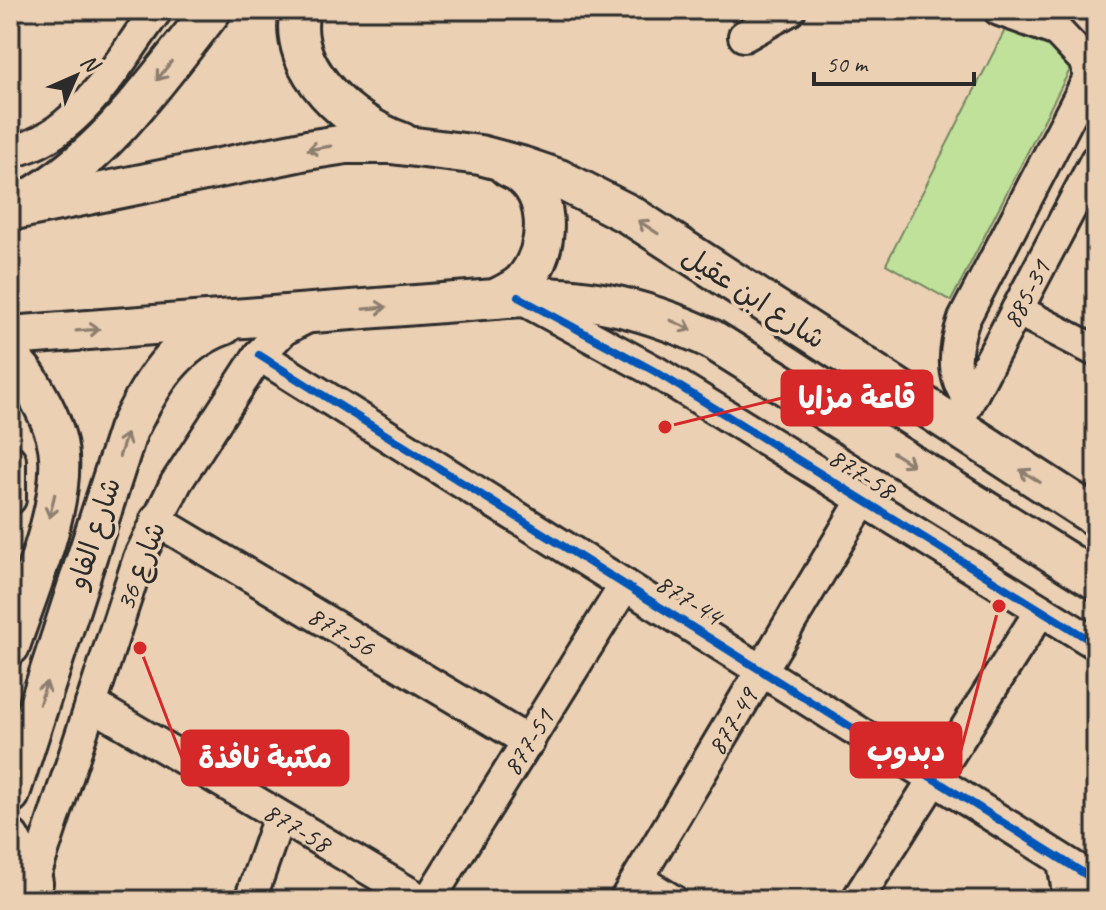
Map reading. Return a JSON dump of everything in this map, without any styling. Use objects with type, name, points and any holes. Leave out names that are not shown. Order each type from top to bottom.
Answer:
[{"type":"main road","points":[[10,210],[64,178],[106,142],[212,10]]},
{"type":"main road","points":[[300,10],[301,46],[313,73],[332,99],[378,134],[412,146]]},
{"type":"main road","name":"شارع ابن عقيل","points":[[10,210],[346,144],[412,146],[480,155],[559,179],[630,215],[962,414],[1096,517]]},
{"type":"main road","name":"شارع ابن عقيل","points":[[480,155],[518,171],[532,182],[543,215],[540,251],[523,282],[507,298]]},
{"type":"main road","name":"شارع ابن عقيل","points":[[10,336],[254,334],[319,313],[562,296],[614,303],[664,317],[711,339],[1096,580]]},
{"type":"main road","name":"شارع الفاو","points":[[10,794],[128,430],[149,389],[168,362],[210,330],[254,334]]},
{"type":"main road","name":"شارع الفاو","points":[[10,359],[28,377],[46,411],[59,455],[52,508],[12,638]]},
{"type":"main road","points":[[12,638],[58,646]]},
{"type":"main road","points":[[10,839],[30,892]]},
{"type":"street","points":[[12,150],[45,140],[65,124],[87,101],[157,10]]},
{"type":"street","points":[[744,36],[790,10]]},
{"type":"street","points":[[962,414],[955,371],[957,344],[964,319],[1088,80],[1088,64],[1057,31],[999,10]]},
{"type":"street","points":[[12,150],[64,178]]},
{"type":"street","name":"885-31","points":[[962,414],[1096,160]]},
{"type":"street","name":"877-58","points":[[507,298],[656,372],[1096,644]]},
{"type":"street","points":[[1017,310],[1096,351]]},
{"type":"street","name":"شارع 36","points":[[30,892],[139,558],[254,334]]},
{"type":"street","name":"877-44","points":[[254,334],[625,585],[1096,881]]},
{"type":"street","points":[[10,460],[10,499]]},
{"type":"street","name":"877-49","points":[[632,889],[863,500]]},
{"type":"street","name":"877-56","points":[[156,520],[529,742]]},
{"type":"street","name":"877-51","points":[[429,900],[625,585]]},
{"type":"street","points":[[857,900],[1041,610]]},
{"type":"street","name":"877-58","points":[[91,704],[421,900]]},
{"type":"street","points":[[250,900],[279,817]]},
{"type":"street","points":[[1063,861],[1069,900]]},
{"type":"street","points":[[632,889],[672,900]]},
{"type":"green space","points":[[1010,20],[1078,54],[951,301],[886,264]]},
{"type":"cycle path","points":[[518,297],[656,372],[1096,644]]},
{"type":"cycle path","points":[[259,355],[1096,881]]},
{"type":"place","name":"قاعة مزايا","points":[[665,427]]},
{"type":"place","name":"دبدوب","points":[[999,606]]},
{"type":"place","name":"مكتبة نافذة","points":[[140,648]]}]
